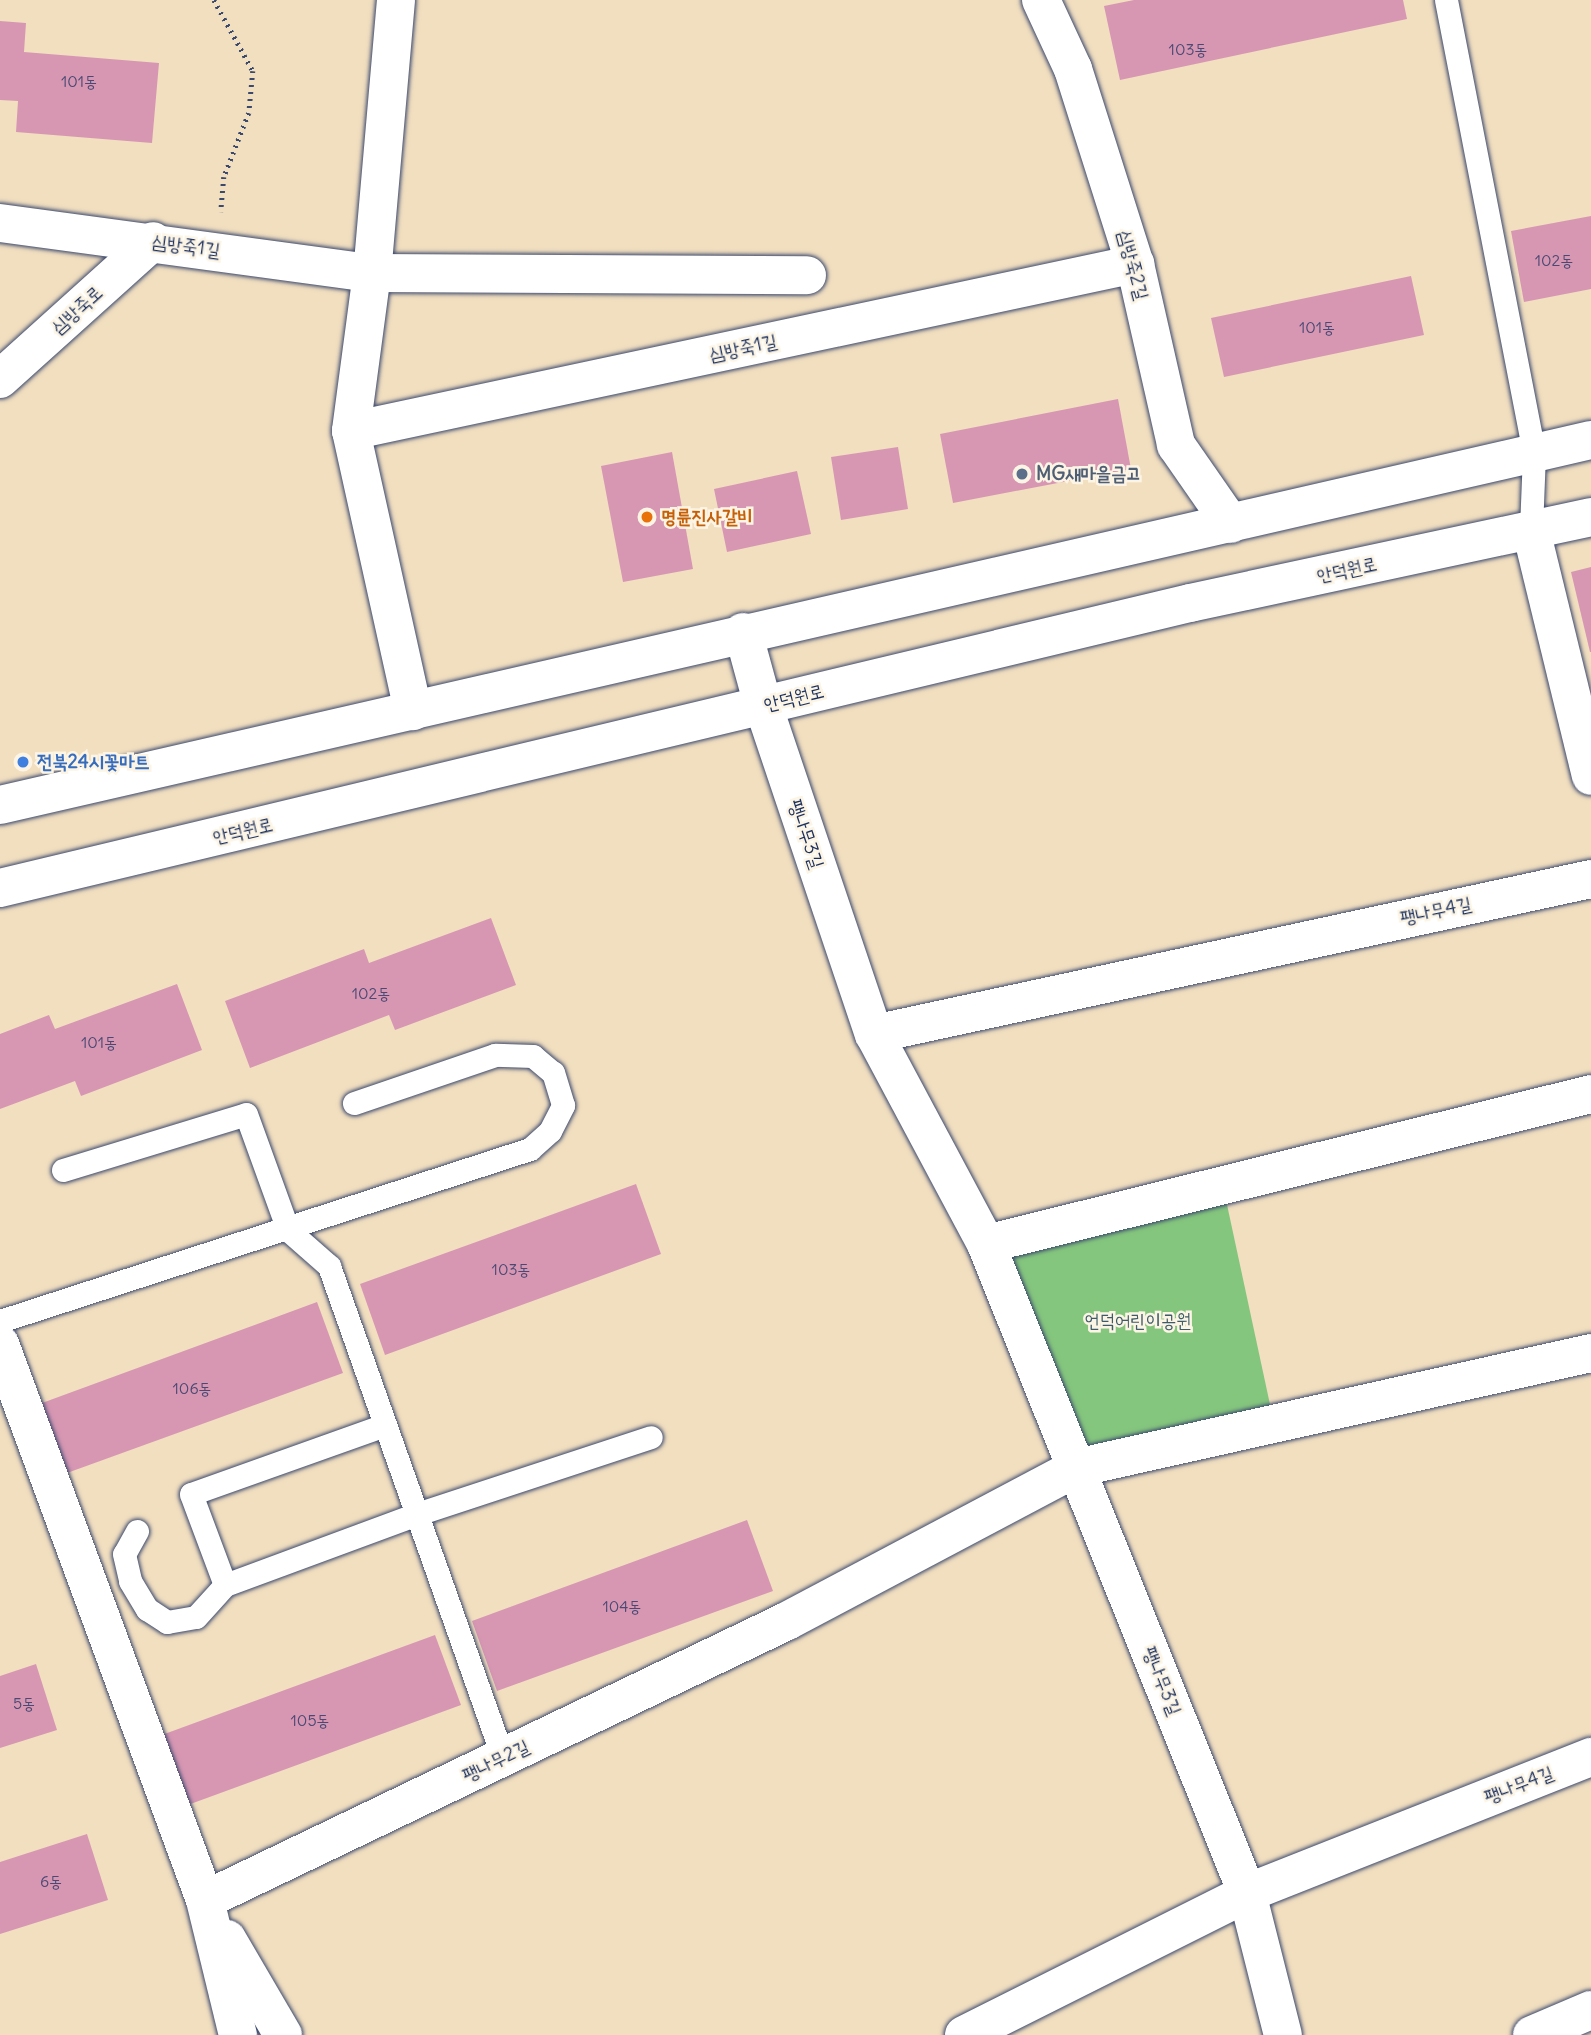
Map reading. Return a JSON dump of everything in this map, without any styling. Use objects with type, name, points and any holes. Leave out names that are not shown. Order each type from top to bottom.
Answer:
[{"type":"street","points":[[396,0],[372,273],[351,431],[414,711]]},
{"type":"street","name":"심방죽2길","points":[[1041,0],[1073,69],[1135,264],[1176,445],[1231,524]]},
{"type":"street","name":"심방죽1길","points":[[0,223],[153,241],[372,273],[807,275]]},
{"type":"street","name":"심방죽로","points":[[0,379],[153,241]]},
{"type":"street","name":"심방죽1길","points":[[351,431],[1135,264]]},
{"type":"street","points":[[0,805],[414,711],[743,632],[1231,524],[1591,440]]},
{"type":"street","name":"안덕원로","points":[[0,888],[1190,603],[1591,517]]},
{"type":"street","points":[[1531,530],[1591,776]]},
{"type":"street","name":"팽나무3길","points":[[743,632],[763,705],[874,1034],[986,1244],[1247,1893],[1283,2035]]},
{"type":"street","name":"팽나무4길","points":[[874,1034],[1281,943],[1591,879]]},
{"type":"street","points":[[986,1244],[1591,1094]]},
{"type":"street","points":[[0,1344],[205,1900],[238,2035]]},
{"type":"street","points":[[1076,1468],[1591,1353]]},
{"type":"street","name":"팽나무2길","points":[[205,1900],[787,1621],[1076,1468]]},
{"type":"street","name":"팽나무4길","points":[[1247,1893],[1591,1757]]},
{"type":"street","points":[[964,2035],[1247,1893]]},
{"type":"street","points":[[205,1900],[283,2035]]},
{"type":"street","points":[[1532,2035],[1591,2011]]},
{"type":"lane","points":[[1446,0],[1534,454],[1531,530]]},
{"type":"lane","points":[[0,1321],[288,1230],[530,1149],[550,1131],[563,1105],[553,1073],[533,1056],[495,1055],[354,1103]]},
{"type":"lane","points":[[63,1170],[246,1114],[288,1230],[329,1266],[503,1758]]},
{"type":"lane","points":[[225,1585],[191,1494],[386,1425]]},
{"type":"lane","points":[[137,1531],[124,1554],[130,1581],[147,1609],[167,1622],[196,1616],[225,1585],[417,1514],[651,1437]]},
{"type":"path","points":[[214,0],[253,71],[249,113],[224,177],[218,251]]},
{"type":"green space","name":"언덕어린이공원","points":[[1223,1186],[1274,1423],[1073,1459],[986,1244]]},
{"type":"building","points":[[1134,0],[1403,0],[1407,19],[1120,80],[1104,6]]},
{"type":"building","points":[[0,21],[26,23],[24,52],[159,63],[152,143],[16,132],[18,101],[0,100]]},
{"type":"building","points":[[1591,216],[1591,289],[1524,302],[1511,231]]},
{"type":"building","points":[[1411,276],[1424,335],[1224,377],[1211,318]]},
{"type":"building","points":[[1118,399],[1131,469],[953,503],[940,434]]},
{"type":"building","points":[[898,447],[908,509],[841,520],[831,457]]},
{"type":"building","name":"명륜진사갈비","points":[[672,452],[693,569],[623,582],[601,466]]},
{"type":"building","points":[[797,471],[811,534],[727,552],[714,489]]},
{"type":"building","points":[[1591,567],[1591,652],[1590,652],[1571,572]]},
{"type":"building","points":[[491,918],[516,985],[395,1030],[389,1015],[250,1068],[225,1001],[364,949],[369,963]]},
{"type":"building","points":[[177,984],[202,1050],[81,1096],[75,1081],[0,1109],[0,1034],[49,1015],[55,1029]]},
{"type":"building","points":[[636,1184],[661,1254],[385,1355],[360,1284]]},
{"type":"building","points":[[317,1302],[343,1373],[67,1473],[42,1403]]},
{"type":"building","points":[[747,1520],[773,1591],[497,1691],[472,1621]]},
{"type":"building","points":[[435,1635],[461,1705],[185,1806],[159,1736]]},
{"type":"building","points":[[36,1664],[57,1730],[0,1748],[0,1676]]},
{"type":"building","points":[[87,1834],[108,1900],[0,1934],[0,1862]]},
{"type":"place","name":"MG새마을금고","points":[[1022,474]]},
{"type":"place","name":"명륜진사갈비","points":[[647,517]]},
{"type":"place","name":"전북24시꽃마트","points":[[23,762]]}]
